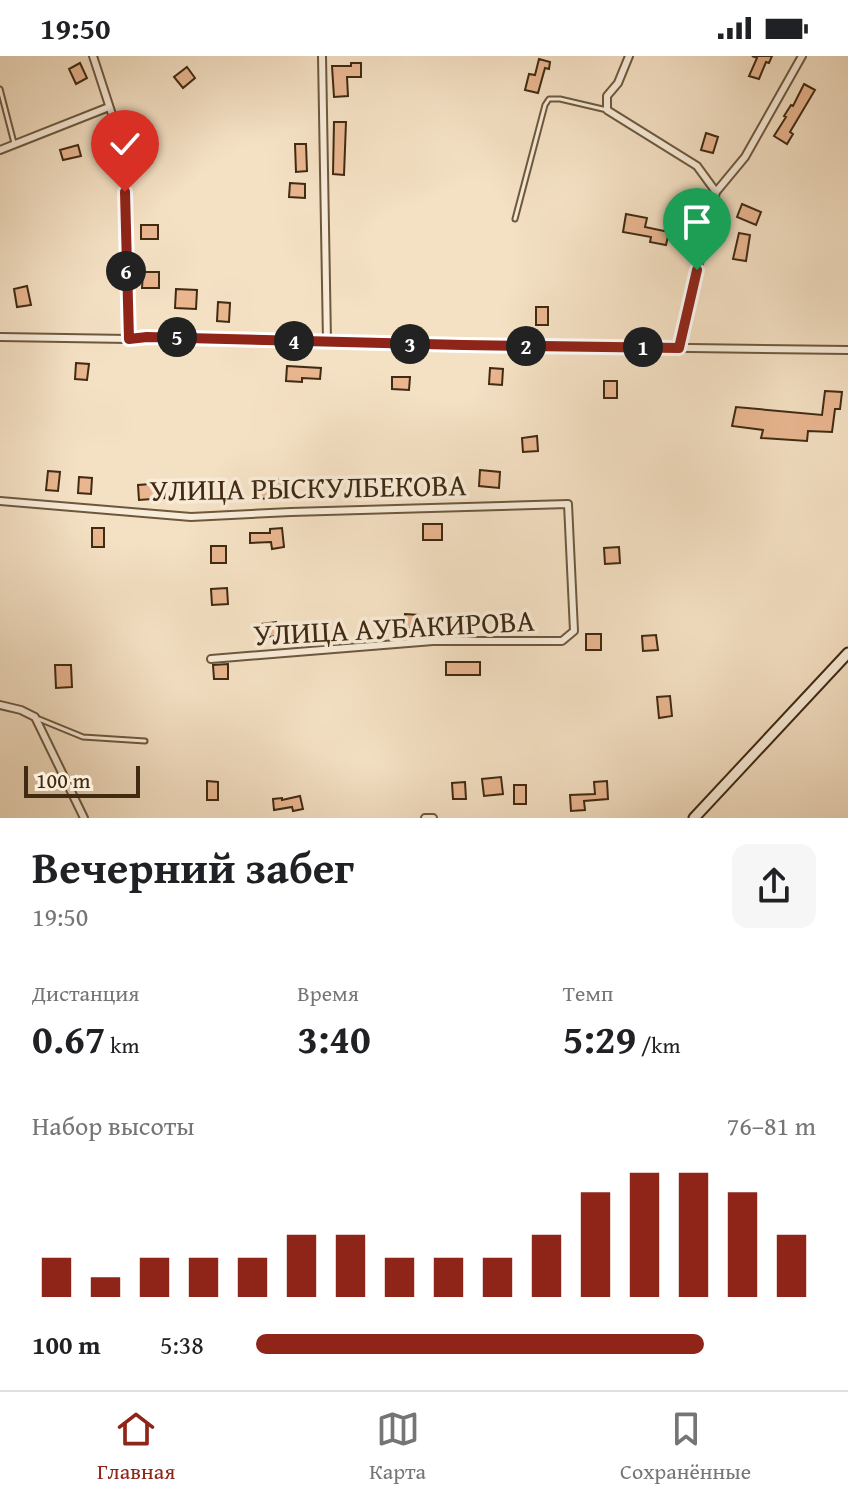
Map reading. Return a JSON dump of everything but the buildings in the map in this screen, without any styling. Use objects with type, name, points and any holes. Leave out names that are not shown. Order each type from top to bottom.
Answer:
[{"type":"main road","points":[[694,818],[848,653]]},
{"type":"street","points":[[93,56],[120,139],[125,192],[129,339]]},
{"type":"street","points":[[322,56],[327,341]]},
{"type":"street","points":[[629,56],[618,83],[607,96],[607,110],[697,166],[716,192]]},
{"type":"street","points":[[679,348],[716,192],[745,157],[802,56]]},
{"type":"street","points":[[0,150],[109,107]]},
{"type":"street","points":[[0,337],[848,350]]},
{"type":"street","name":"УЛИЦА РЫСКУЛБЕКОВА","points":[[0,501],[191,517],[568,504],[574,631]]},
{"type":"street","name":"УЛИЦА АУБАКИРОВА","points":[[211,659],[433,641],[562,641],[574,631]]},
{"type":"street","points":[[0,705],[35,717],[84,818]]},
{"type":"street","points":[[425,818],[433,818]]},
{"type":"lane","points":[[0,89],[14,143]]},
{"type":"lane","points":[[515,219],[549,99],[607,110]]},
{"type":"lane","points":[[35,717],[83,737],[145,741]]},
{"type":"route","points":[[125,192],[129,339],[679,348],[697,270]]}]
